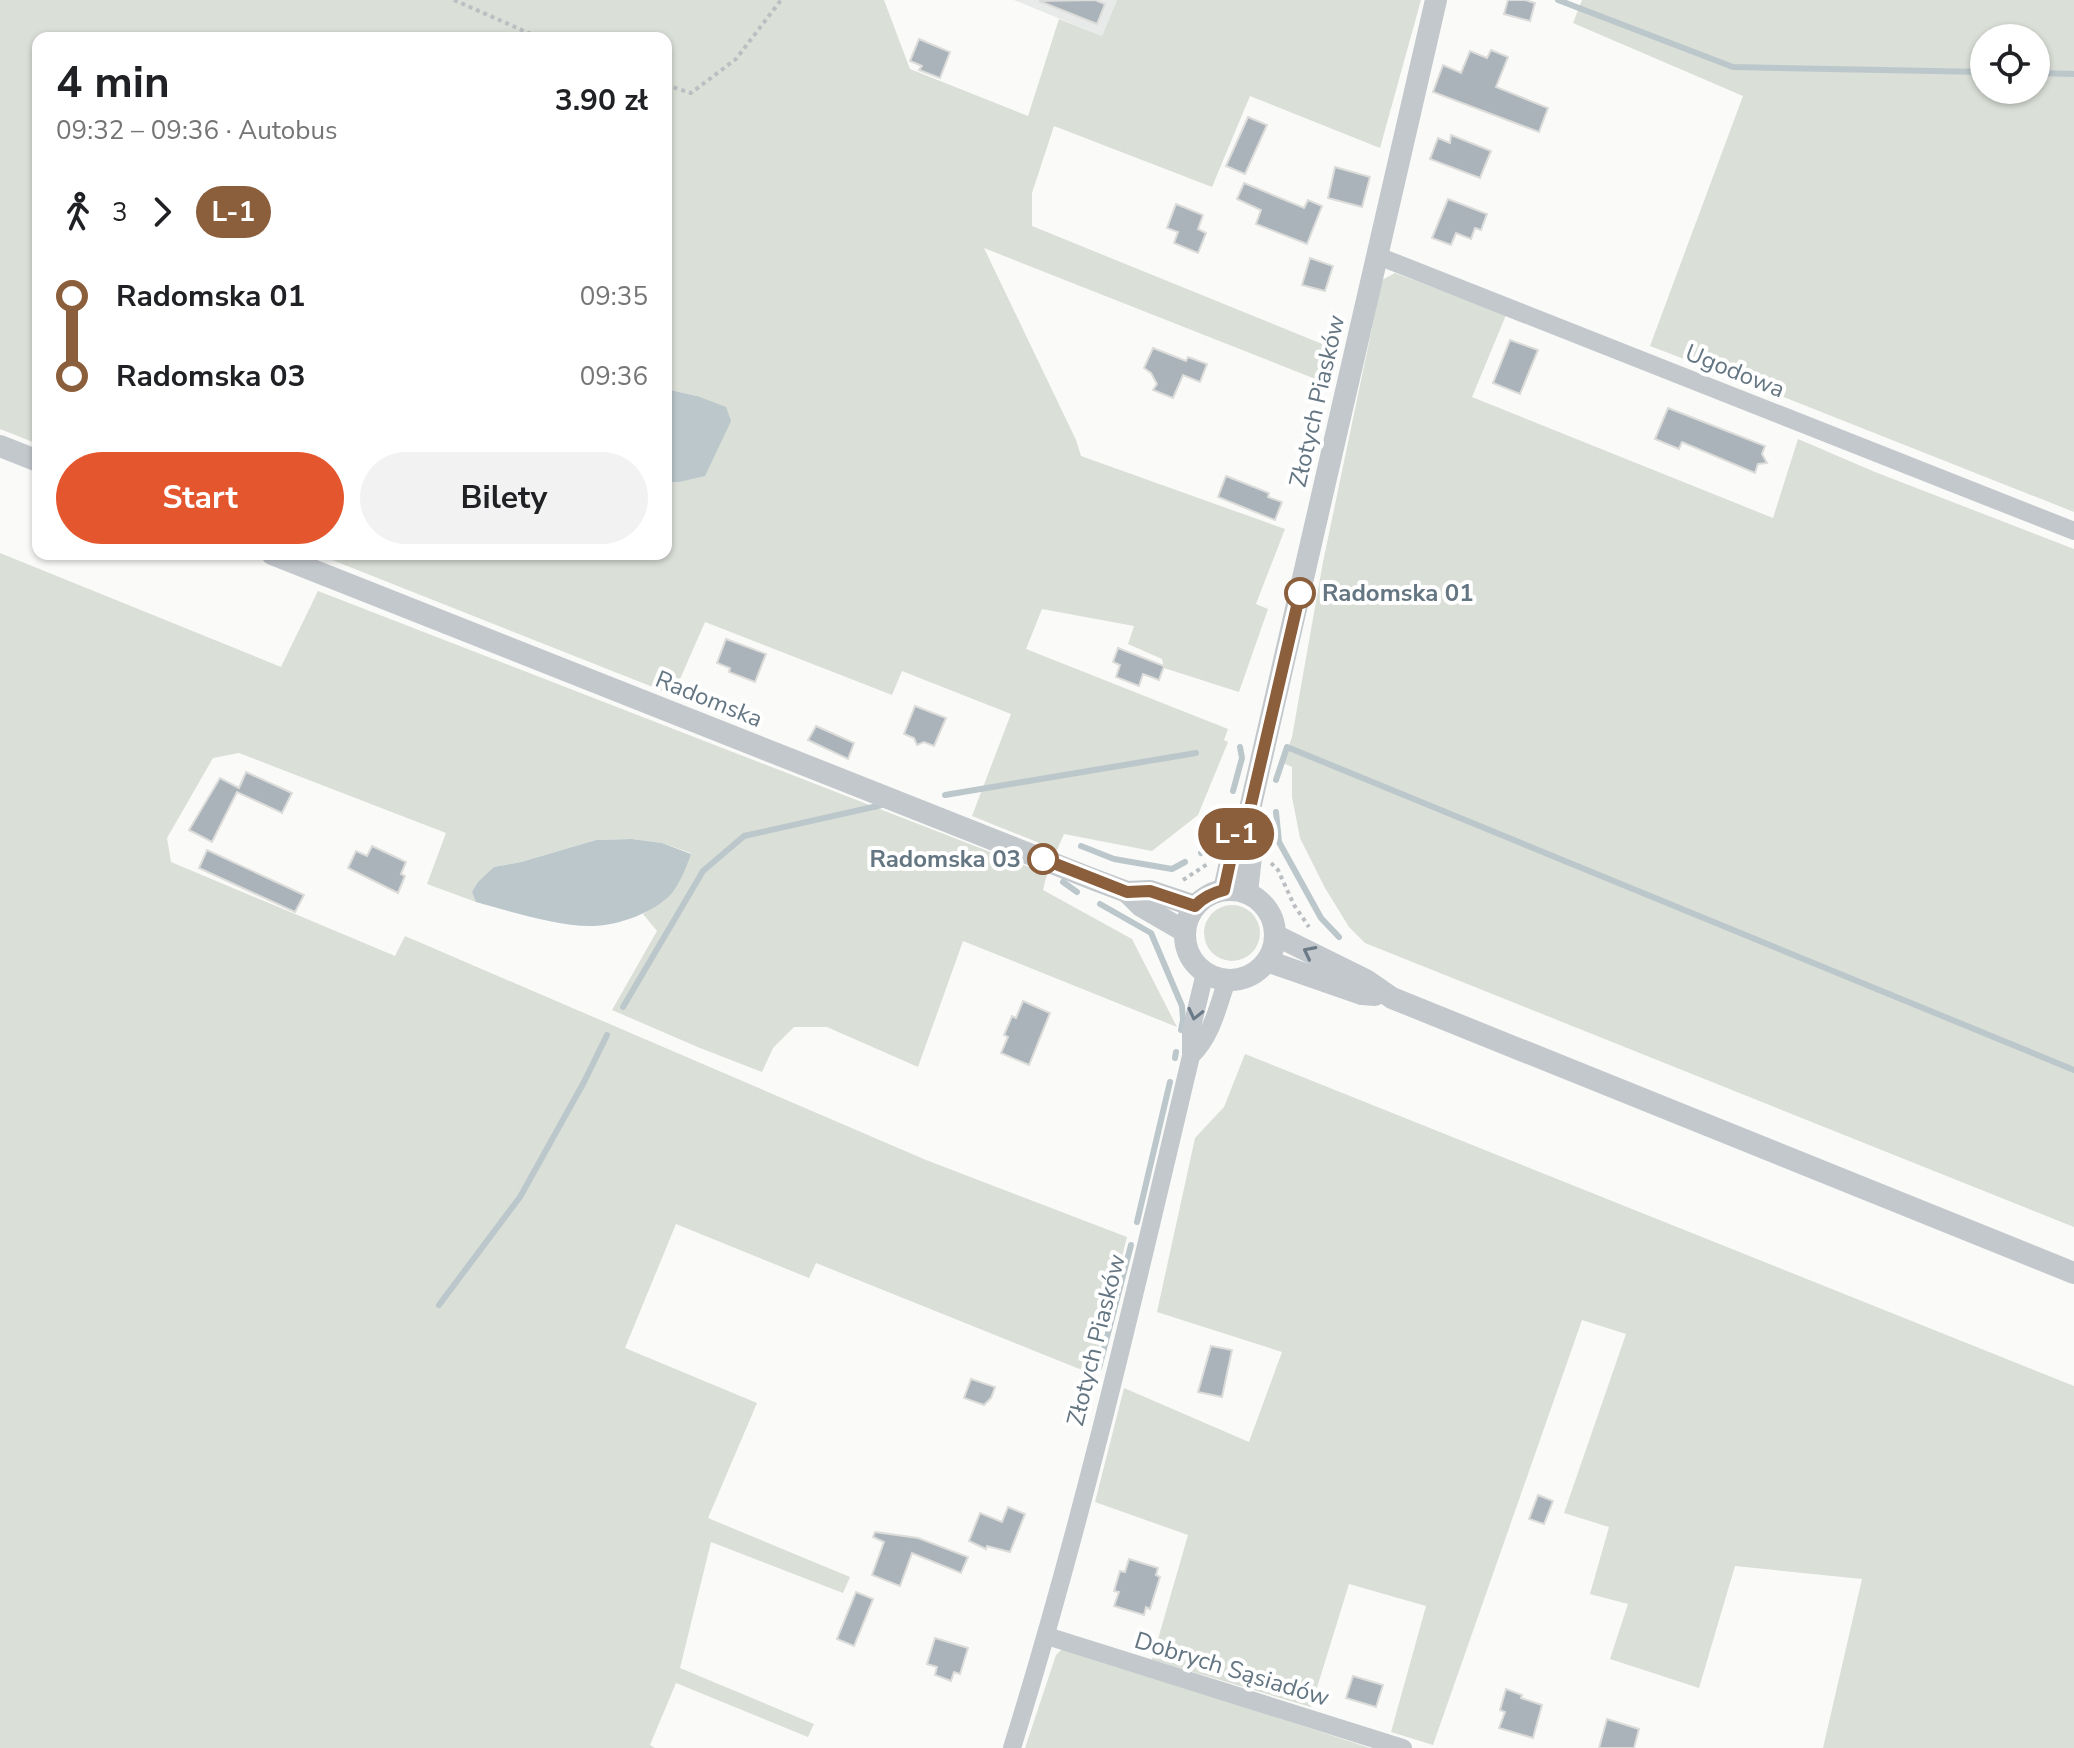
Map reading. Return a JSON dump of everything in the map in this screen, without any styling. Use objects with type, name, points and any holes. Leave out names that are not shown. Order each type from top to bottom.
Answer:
[{"type":"street","name":"Złotych Piasków","points":[[1224,890],[1237,830],[1249,813],[1436,0]]},
{"type":"street","name":"Ugodowa","points":[[1378,256],[2074,531]]},
{"type":"street","points":[[0,446],[32,459]]},
{"type":"street","name":"Radomska","points":[[287,560],[1127,892],[1141,906],[1184,931]]},
{"type":"street","name":"Złotych Piasków","points":[[1247,893],[1254,829],[1249,813]]},
{"type":"street","points":[[1236,890],[1247,893],[1257,898],[1272,917],[1275,935],[1272,951],[1267,961],[1250,976],[1227,980],[1216,978],[1196,965],[1189,954],[1184,931],[1187,919],[1201,899],[1212,893],[1236,890]]},
{"type":"street","name":"Radomska","points":[[1127,892],[1150,891],[1195,906]]},
{"type":"street","points":[[1275,935],[1366,980],[1392,998],[2074,1273]]},
{"type":"street","points":[[1267,961],[1362,994],[1392,998]]},
{"type":"street","name":"Złotych Piasków","points":[[1012,1748],[1047,1636],[1141,1269],[1191,1056],[1191,1031],[1205,973]]},
{"type":"street","name":"Złotych Piasków","points":[[1191,1056],[1208,1034],[1227,980]]},
{"type":"street","name":"Dobrych Sąsiadów","points":[[1047,1636],[1403,1748]]},
{"type":"path","points":[[454,0],[526,32]]},
{"type":"path","points":[[672,87],[691,93],[736,59],[781,0]]},
{"type":"path","points":[[1172,880],[1185,880],[1210,863]]},
{"type":"shaded area","points":[[0,0],[884,0],[910,69],[1028,116],[1059,19],[1102,36],[1117,0],[1421,0],[1380,148],[1250,96],[1212,187],[1054,126],[1032,193],[1032,226],[1332,348],[1323,382],[984,248],[1081,456],[1285,529],[1256,604],[1268,609],[1239,692],[1164,668],[1162,659],[1128,644],[1134,626],[1042,609],[1026,649],[1228,729],[1224,740],[1228,742],[1198,815],[1152,851],[1064,834],[1057,850],[972,816],[1011,714],[902,671],[892,695],[705,622],[673,695],[332,560],[672,560],[672,482],[679,482],[697,396],[672,390],[672,32],[32,32],[32,442],[0,429]]},
{"type":"shaded area","points":[[1014,0],[1117,0],[1102,36]]},
{"type":"shaded area","points":[[1582,0],[2074,0],[2074,512],[1650,346],[1743,96],[1573,23]]},
{"type":"shaded area","points":[[1395,273],[1506,315],[1472,397],[1773,518],[1798,439],[2074,549],[2074,1227],[1365,943],[1349,927],[1300,838],[1292,797],[1292,767],[1283,763],[1292,737],[1323,562],[1382,280]]},
{"type":"shaded area","points":[[672,390],[726,407],[731,421],[705,476],[672,482]]},
{"type":"shaded area","points":[[0,553],[281,667],[318,591],[1047,874],[1043,890],[1132,939],[1177,1027],[963,941],[918,1067],[827,1027],[794,1027],[773,1048],[762,1072],[612,1010],[657,931],[643,914],[670,895],[691,853],[662,843],[632,839],[596,840],[494,867],[472,892],[476,902],[427,884],[446,833],[239,753],[213,758],[167,838],[171,862],[395,956],[405,936],[926,1160],[1127,1237],[1092,1374],[816,1263],[809,1278],[676,1224],[625,1348],[757,1403],[708,1518],[850,1577],[843,1593],[711,1542],[680,1668],[814,1724],[808,1737],[676,1683],[650,1745],[655,1748],[0,1748]]},
{"type":"shaded area","points":[[632,839],[662,843],[691,854],[681,879],[665,900],[624,921],[580,926],[550,921],[476,902],[472,892],[494,867],[596,840]]},
{"type":"shaded area","points":[[1232,905],[1251,914],[1260,933],[1251,952],[1232,961],[1213,952],[1204,933],[1213,914]]},
{"type":"shaded area","points":[[1245,1054],[2074,1386],[2074,1748],[1823,1748],[1862,1579],[1735,1566],[1699,1688],[1610,1659],[1628,1604],[1590,1594],[1609,1527],[1564,1513],[1626,1334],[1582,1320],[1433,1745],[1391,1732],[1426,1606],[1349,1584],[1311,1707],[1152,1660],[1188,1535],[1095,1502],[1124,1388],[1249,1442],[1282,1352],[1157,1312],[1195,1138],[1224,1107]]},
{"type":"shaded area","points":[[1067,1649],[1370,1748],[1025,1748],[1056,1655]]},
{"type":"building","points":[[1095,0],[1105,4],[1097,24],[1039,1]]},
{"type":"building","points":[[1508,0],[1535,3],[1530,21],[1504,14]]},
{"type":"building","points":[[919,39],[950,52],[940,78],[919,70],[922,66],[910,61]]},
{"type":"building","points":[[1491,50],[1508,57],[1496,87],[1548,108],[1539,132],[1433,92],[1443,65],[1461,73],[1470,51],[1487,58]]},
{"type":"building","points":[[1248,117],[1267,125],[1245,174],[1226,166]]},
{"type":"building","points":[[1451,135],[1491,151],[1480,178],[1430,159],[1438,138],[1450,143]]},
{"type":"building","points":[[1335,167],[1370,177],[1362,207],[1328,198]]},
{"type":"building","points":[[1244,183],[1304,208],[1308,200],[1322,206],[1307,244],[1256,224],[1261,210],[1237,199]]},
{"type":"building","points":[[1448,199],[1487,214],[1481,230],[1475,228],[1471,239],[1456,233],[1451,245],[1432,238]]},
{"type":"building","points":[[1176,204],[1203,215],[1198,229],[1206,233],[1198,253],[1174,243],[1178,232],[1167,228]]},
{"type":"building","points":[[1310,258],[1333,266],[1325,291],[1302,285]]},
{"type":"building","points":[[1510,340],[1538,350],[1520,394],[1493,383]]},
{"type":"building","points":[[1153,348],[1186,361],[1188,357],[1207,364],[1200,382],[1183,375],[1173,398],[1153,390],[1157,384],[1144,368]]},
{"type":"building","points":[[1668,408],[1765,446],[1762,454],[1767,463],[1758,464],[1755,473],[1682,442],[1679,449],[1655,439]]},
{"type":"building","points":[[1226,476],[1269,493],[1268,497],[1282,502],[1275,520],[1218,497]]},
{"type":"building","points":[[726,639],[766,654],[755,682],[729,672],[730,668],[717,663]]},
{"type":"building","points":[[1118,648],[1164,666],[1159,680],[1143,674],[1139,686],[1116,677],[1120,665],[1113,662]]},
{"type":"building","points":[[915,706],[946,718],[934,746],[924,742],[917,745],[914,738],[904,734]]},
{"type":"building","points":[[816,726],[854,743],[848,759],[808,740]]},
{"type":"building","points":[[246,772],[292,793],[282,813],[237,792],[212,842],[189,830],[220,778],[239,788]]},
{"type":"building","points":[[372,846],[406,862],[401,874],[405,876],[398,893],[348,868],[356,851],[367,856]]},
{"type":"building","points":[[207,850],[304,895],[295,912],[199,868]]},
{"type":"building","points":[[1023,1001],[1050,1013],[1029,1065],[1001,1053],[1012,1016],[1016,1018]]},
{"type":"building","points":[[1211,1346],[1232,1350],[1222,1397],[1198,1392]]},
{"type":"building","points":[[971,1379],[995,1387],[984,1405],[964,1398]]},
{"type":"building","points":[[1538,1495],[1553,1501],[1544,1524],[1529,1519]]},
{"type":"building","points":[[1008,1507],[1025,1514],[1010,1552],[987,1546],[986,1549],[969,1541],[980,1513],[1002,1522]]},
{"type":"building","points":[[875,1532],[918,1538],[968,1557],[961,1573],[912,1553],[900,1586],[872,1575],[884,1542],[873,1537]]},
{"type":"building","points":[[1129,1559],[1158,1568],[1156,1575],[1160,1577],[1150,1609],[1146,1607],[1144,1615],[1114,1606],[1119,1592],[1114,1591],[1120,1571],[1125,1572]]},
{"type":"building","points":[[856,1592],[873,1599],[854,1646],[837,1639]]},
{"type":"building","points":[[935,1638],[968,1648],[960,1674],[954,1672],[951,1681],[935,1675],[937,1667],[927,1664]]},
{"type":"building","points":[[1353,1676],[1383,1685],[1376,1707],[1346,1698]]},
{"type":"building","points":[[1506,1689],[1542,1705],[1533,1738],[1499,1728],[1505,1712],[1500,1710]]},
{"type":"building","points":[[1607,1719],[1639,1729],[1634,1748],[1599,1748]]},
{"type":"waterway","points":[[1558,0],[1733,67],[1970,72]]},
{"type":"waterway","points":[[2050,73],[2074,74]]},
{"type":"waterway","points":[[1233,791],[1242,758],[1240,747]]},
{"type":"waterway","points":[[1276,780],[1287,747],[2074,1070]]},
{"type":"waterway","points":[[945,795],[1196,753]]},
{"type":"waterway","points":[[623,1007],[703,871],[744,836],[882,805]]},
{"type":"waterway","points":[[1276,812],[1279,842],[1321,918],[1339,937]]},
{"type":"waterway","points":[[1201,853],[1217,843],[1224,823]]},
{"type":"waterway","points":[[1081,846],[1114,859],[1172,869],[1185,862]]},
{"type":"waterway","points":[[1063,882],[1077,892]]},
{"type":"waterway","points":[[1100,904],[1151,933],[1182,1006],[1181,1030]]},
{"type":"waterway","points":[[439,1305],[520,1197],[607,1035]]},
{"type":"waterway","points":[[1175,1058],[1176,1052]]},
{"type":"waterway","points":[[1137,1222],[1170,1082]]},
{"type":"waterway","points":[[1099,1368],[1131,1245]]},
{"type":"bus line","name":"L-1","points":[[1043,859],[1127,892],[1150,891],[1195,906],[1201,899],[1224,890],[1237,830],[1249,813],[1300,593]]},
{"type":"place","name":"Radomska 01","points":[[1300,593]]},
{"type":"place","name":"Radomska 03","points":[[1043,859]]}]
